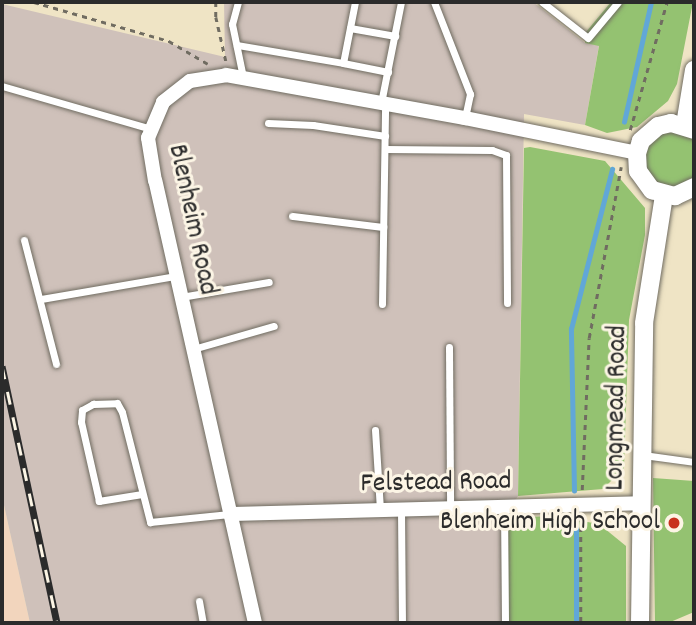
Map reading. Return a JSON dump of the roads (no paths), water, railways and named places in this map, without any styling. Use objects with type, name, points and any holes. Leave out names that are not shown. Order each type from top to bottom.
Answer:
[{"type":"street","points":[[694,70],[689,128],[671,123],[658,126],[631,151],[644,182],[664,195],[675,196],[694,187]]},
{"type":"street","name":"Blenheim Road","points":[[255,623],[155,181],[148,138],[163,102],[190,81],[226,75],[465,117],[631,151]]},
{"type":"street","name":"Longmead Road","points":[[640,623],[644,323],[664,195]]},
{"type":"street","name":"Felstead Road","points":[[230,514],[642,503]]},
{"type":"lane","points":[[238,2],[232,24],[243,78]]},
{"type":"lane","points":[[343,63],[355,2]]},
{"type":"lane","points":[[382,304],[385,136],[383,103],[401,2]]},
{"type":"lane","points":[[434,2],[470,94],[465,117]]},
{"type":"lane","points":[[542,2],[588,38],[618,2]]},
{"type":"lane","points":[[350,28],[395,36]]},
{"type":"lane","points":[[237,45],[388,72]]},
{"type":"lane","points":[[2,86],[151,129]]},
{"type":"lane","points":[[268,123],[347,128],[385,136]]},
{"type":"lane","points":[[384,149],[492,150],[506,155],[507,303]]},
{"type":"lane","points":[[292,216],[383,227]]},
{"type":"lane","points":[[24,240],[56,364]]},
{"type":"lane","points":[[41,299],[177,276]]},
{"type":"lane","points":[[181,297],[269,282]]},
{"type":"lane","points":[[193,349],[274,326]]},
{"type":"lane","points":[[449,347],[450,508]]},
{"type":"lane","points":[[142,494],[99,501],[81,422],[82,410],[93,404],[117,403],[150,522],[230,514]]},
{"type":"lane","points":[[375,430],[380,510]]},
{"type":"lane","points":[[642,455],[694,462]]},
{"type":"lane","points":[[504,507],[505,623]]},
{"type":"lane","points":[[401,510],[402,623]]},
{"type":"lane","points":[[199,601],[203,623]]},
{"type":"waterway","points":[[624,122],[651,2]]},
{"type":"waterway","points":[[574,491],[571,329],[612,169]]},
{"type":"waterway","points":[[576,524],[576,623]]},
{"type":"railway","points":[[2,366],[57,623]]},
{"type":"place","name":"Blenheim High School","points":[[674,523]]}]
